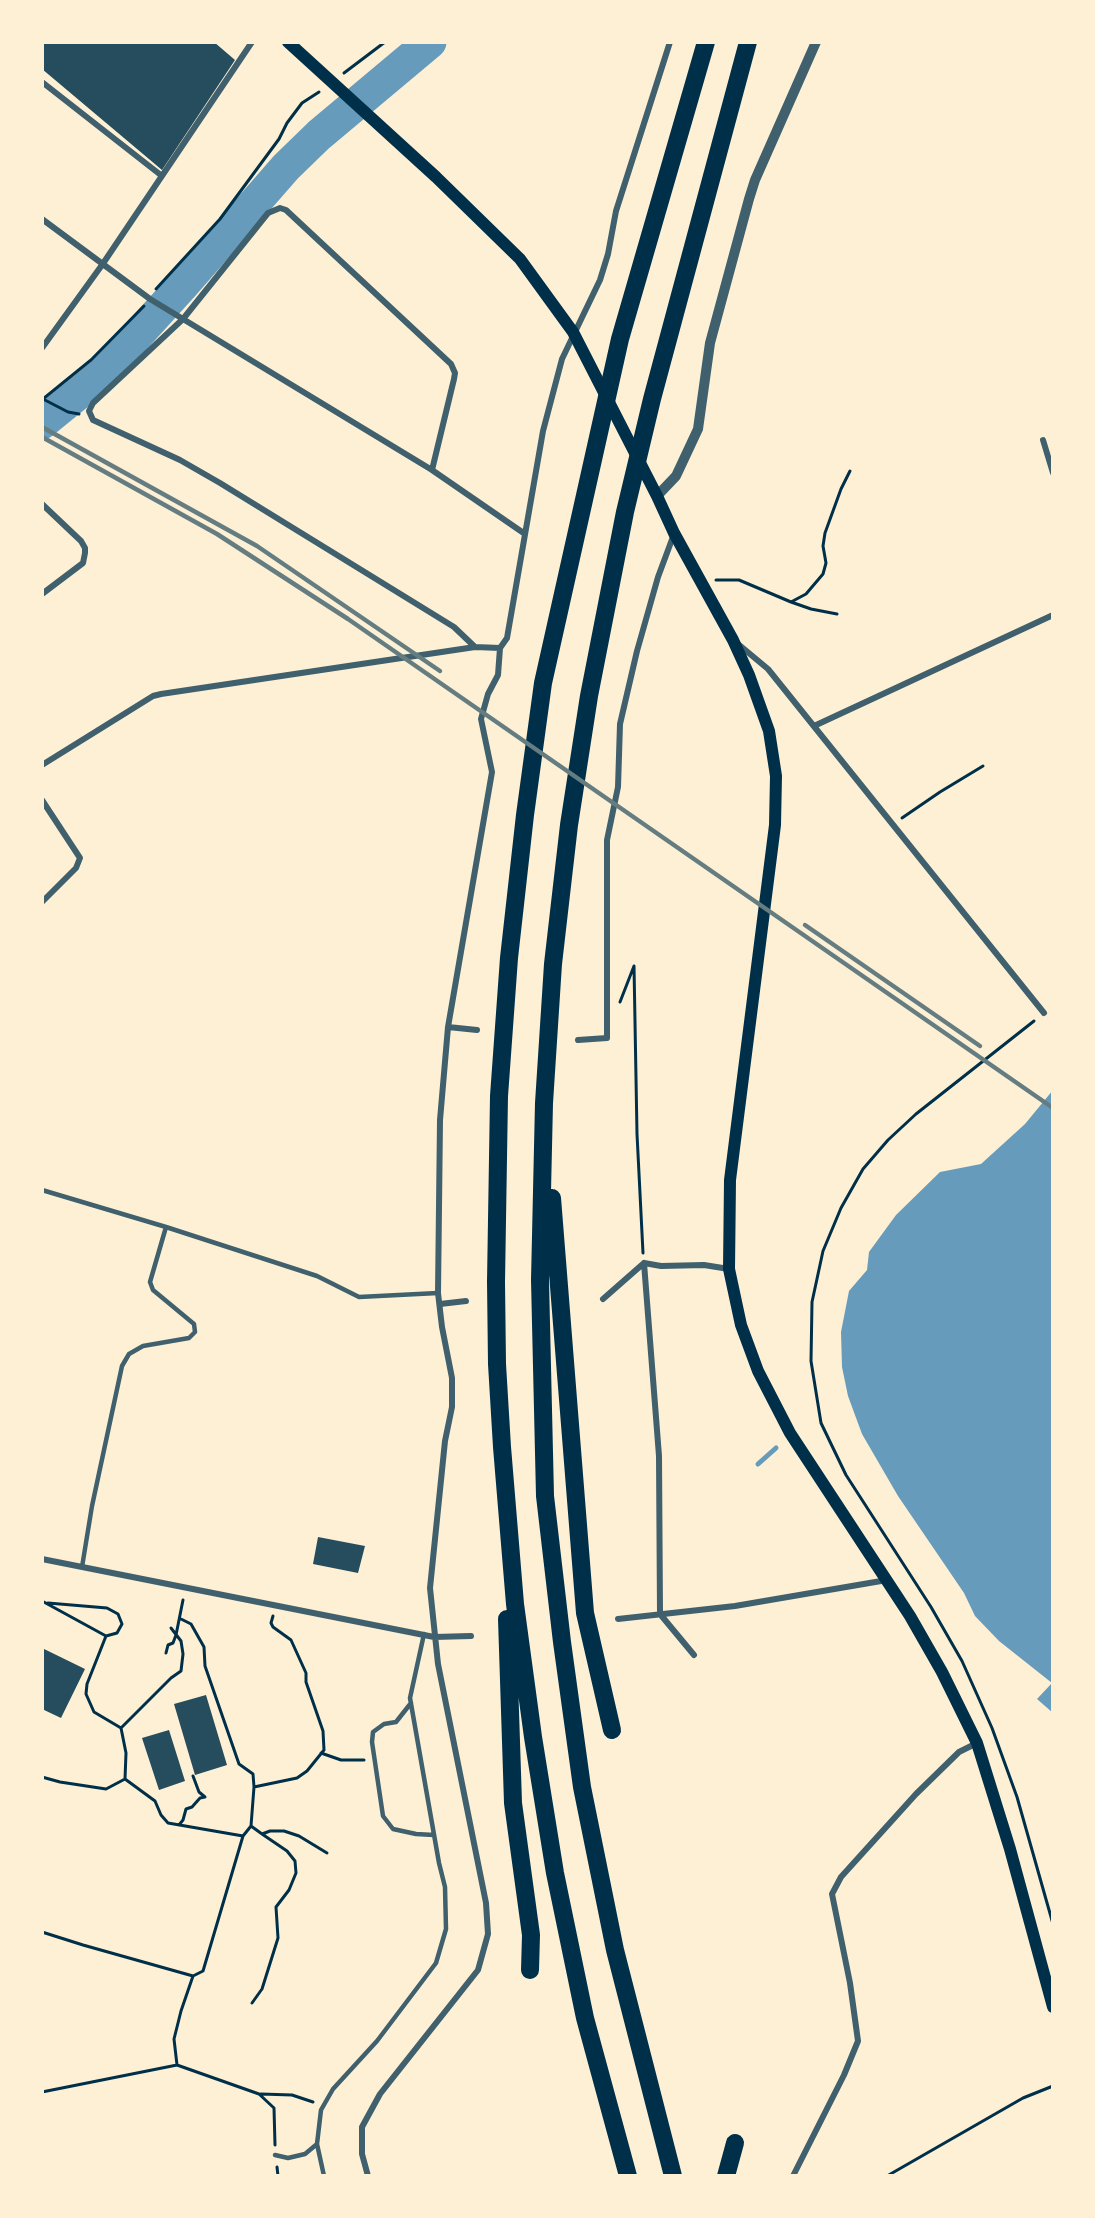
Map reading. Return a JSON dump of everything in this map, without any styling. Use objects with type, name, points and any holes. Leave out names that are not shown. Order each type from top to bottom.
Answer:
[{"type":"highway","points":[[530,1970],[531,1935],[513,1803],[496,1282],[499,1096],[509,958],[543,683],[620,339],[706,42]]},
{"type":"highway","points":[[673,2176],[661,2138],[612,1938],[582,1787],[561,1631],[544,1484],[540,1280],[544,1103],[553,964],[569,825],[590,696],[625,512],[652,399],[748,42]]},
{"type":"highway","points":[[544,1103],[585,1612],[612,1730]]},
{"type":"highway","points":[[502,1447],[515,1604],[555,1873],[585,2018],[628,2176]]},
{"type":"highway","points":[[726,2176],[735,2143]]},
{"type":"main road","points":[[288,42],[436,177],[520,259],[573,332],[674,533],[733,640],[749,675],[769,731],[776,776],[775,825],[730,1180],[729,1269],[741,1325],[758,1371],[790,1433],[887,1580],[942,1671],[976,1743],[1010,1850],[1053,2007]]},
{"type":"street","points":[[42,348],[102,265],[252,42]]},
{"type":"street","points":[[368,2176],[362,2154],[362,2127],[380,2094],[478,1970],[488,1934],[486,1903],[438,1664],[430,1588],[445,1441],[452,1407],[452,1378],[438,1293],[440,1120],[448,1027],[492,772],[481,719],[488,694],[498,675],[500,648],[507,638],[543,431],[562,359],[603,271],[616,211],[670,42]]},
{"type":"street","points":[[657,496],[676,476],[698,429],[710,342],[749,199],[755,180],[816,42]]},
{"type":"street","points":[[42,82],[162,176]]},
{"type":"street","points":[[432,470],[454,380],[455,373],[451,364],[286,210],[280,208],[268,213],[183,319],[93,403],[89,411],[93,420],[180,460],[210,477],[454,627],[475,646]]},
{"type":"street","points":[[42,219],[150,299],[432,470],[525,534]]},
{"type":"street","points":[[1042,440],[1053,473]]},
{"type":"street","points":[[42,504],[85,548],[83,563],[42,594]]},
{"type":"street","points":[[578,1040],[607,1038],[607,840],[618,787],[620,724],[658,577],[674,533]]},
{"type":"street","points":[[814,726],[1053,615]]},
{"type":"street","points":[[733,640],[768,669],[1044,1014]]},
{"type":"street","points":[[42,765],[153,696],[475,646],[500,648]]},
{"type":"street","points":[[42,800],[80,858],[76,868],[42,902]]},
{"type":"street","points":[[448,1027],[477,1030]]},
{"type":"street","points":[[644,1263],[661,1266],[704,1265],[729,1269]]},
{"type":"street","points":[[603,1299],[644,1263]]},
{"type":"street","points":[[644,1263],[659,1456],[660,1614],[694,1655]]},
{"type":"street","points":[[440,1304],[466,1301]]},
{"type":"street","points":[[42,1559],[434,1636],[471,1636]]},
{"type":"street","points":[[618,1619],[735,1606],[887,1580]]},
{"type":"street","points":[[793,2176],[844,2075],[858,2041],[850,1983],[832,1894],[841,1877],[916,1794],[959,1752],[976,1743]]},
{"type":"lane","points":[[42,1190],[317,1276],[359,1297],[438,1293]]},
{"type":"lane","points":[[82,1567],[92,1506],[122,1366],[129,1354],[143,1346],[189,1338],[195,1332],[194,1324],[153,1290],[150,1282],[166,1227]]},
{"type":"lane","points":[[324,2176],[317,2144],[321,2110],[333,2089],[377,2041],[436,1963],[446,1929],[445,1887],[410,1698],[424,1634]]},
{"type":"lane","points":[[411,1703],[396,1722],[384,1724],[373,1732],[374,1759],[382,1816],[393,1829],[434,1835]]},
{"type":"lane","points":[[275,2155],[288,2158],[305,2154],[317,2144]]},
{"type":"path","points":[[68,412],[43,399],[91,360],[150,299],[220,219],[303,103],[385,42]]},
{"type":"path","points":[[791,602],[806,594],[823,574],[826,563],[823,546],[825,533],[850,471]]},
{"type":"path","points":[[702,584],[710,581],[739,580],[811,609],[837,614]]},
{"type":"path","points":[[893,825],[940,792],[983,766]]},
{"type":"path","points":[[619,1007],[634,966],[636,1134],[644,1263]]},
{"type":"path","points":[[1044,1014],[916,1114],[888,1140],[862,1170],[841,1208],[824,1251],[812,1302],[811,1361],[821,1423],[846,1475],[932,1607],[962,1661],[992,1728],[1017,1797],[1053,1924]]},
{"type":"path","points":[[166,1653],[168,1645],[173,1643],[176,1635],[184,1599],[189,1588]]},
{"type":"path","points":[[42,1601],[106,1636],[117,1633],[122,1624],[118,1614],[107,1608],[48,1603]]},
{"type":"path","points":[[254,1787],[297,1778],[307,1771],[324,1750],[323,1731],[306,1682],[306,1673],[291,1640],[271,1623],[274,1614],[273,1605]]},
{"type":"path","points":[[42,1932],[193,1976],[203,1971],[243,1836],[251,1826],[254,1787],[253,1774],[239,1764],[205,1666],[204,1647],[191,1624],[181,1619]]},
{"type":"path","points":[[121,1728],[171,1678],[181,1671],[183,1654],[181,1641],[171,1628]]},
{"type":"path","points":[[106,1636],[87,1684],[86,1694],[94,1712],[121,1728],[126,1753],[125,1779]]},
{"type":"path","points":[[321,1754],[341,1760],[374,1759]]},
{"type":"path","points":[[179,1825],[186,1809],[192,1807],[200,1798],[205,1797],[199,1792],[194,1776]]},
{"type":"path","points":[[42,1777],[106,1789],[125,1779]]},
{"type":"path","points":[[125,1779],[155,1801],[161,1815],[168,1823],[243,1836]]},
{"type":"path","points":[[251,1826],[286,1851],[295,1861],[296,1874],[290,1890],[276,1907],[278,1938],[262,1989],[252,2003]]},
{"type":"path","points":[[262,1834],[284,1831],[318,1846],[327,1853]]},
{"type":"path","points":[[177,2065],[174,2039],[193,1976]]},
{"type":"path","points":[[42,2092],[177,2065],[260,2094],[292,2095],[324,2105]]},
{"type":"path","points":[[887,2176],[1023,2098],[1053,2086]]},
{"type":"path","points":[[260,2094],[274,2108],[278,2176]]},
{"type":"water","points":[[1053,1090],[1053,1713],[1037,1699],[1052,1683],[999,1641],[975,1616],[964,1593],[898,1496],[862,1434],[848,1396],[842,1367],[841,1332],[849,1291],[867,1270],[869,1252],[896,1215],[940,1172],[981,1164],[1025,1124]]},
{"type":"building","points":[[42,42],[214,42],[235,60],[162,170],[42,69]]},
{"type":"building","points":[[318,1537],[365,1546],[358,1573],[313,1564]]},
{"type":"building","points":[[42,1648],[85,1669],[61,1718],[42,1709]]},
{"type":"building","points":[[206,1695],[227,1765],[195,1775],[174,1704]]},
{"type":"building","points":[[169,1730],[185,1781],[159,1790],[142,1738]]},
{"type":"waterway","points":[[42,423],[101,375],[286,167],[319,135],[430,42]]},
{"type":"waterway","points":[[758,1464],[776,1448]]},
{"type":"railway","points":[[42,427],[257,546],[440,671]]},
{"type":"railway","points":[[42,437],[217,534],[348,619],[1053,1108]]},
{"type":"railway","points":[[805,925],[980,1046]]}]
